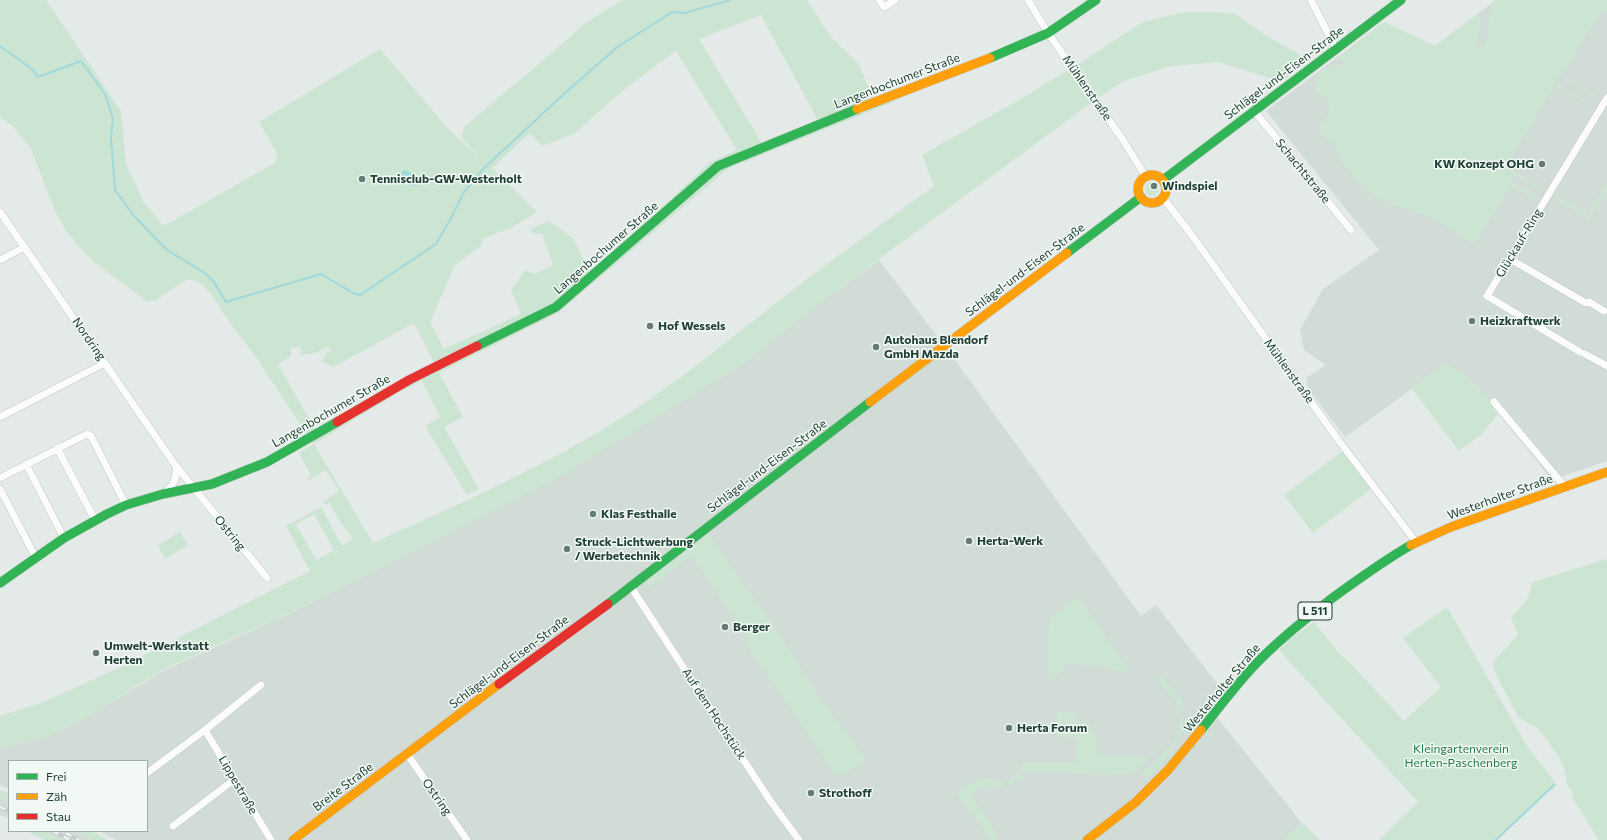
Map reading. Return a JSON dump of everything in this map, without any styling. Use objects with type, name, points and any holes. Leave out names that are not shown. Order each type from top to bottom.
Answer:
[{"type":"street","points":[[879,0],[884,7],[895,0]]},
{"type":"street","name":"Mühlenstraße","points":[[1028,0],[1048,33],[1123,140],[1146,177]]},
{"type":"street","name":"Langenbochumer Straße","points":[[0,583],[64,538],[95,520],[126,506],[163,494],[212,484],[267,462],[409,380],[556,307],[664,215],[718,166],[840,116],[1020,46],[1048,33],[1096,0]]},
{"type":"street","points":[[1311,0],[1336,49]]},
{"type":"street","name":"Schlägel-und-Eisen-Straße","points":[[1163,180],[1255,112],[1401,0]]},
{"type":"street","name":"Glückauf-Ring","points":[[1607,98],[1487,296],[1607,366]]},
{"type":"street","name":"Schachtstraße","points":[[1255,112],[1351,230]]},
{"type":"street","points":[[1154,175],[1163,180],[1166,189],[1163,198],[1152,203],[1147,202],[1141,197],[1139,194],[1139,186],[1141,181],[1146,177],[1154,175]]},
{"type":"street","name":"Schlägel-und-Eisen-Straße","points":[[407,754],[540,653],[631,587],[743,499],[1141,197]]},
{"type":"street","name":"Mühlenstraße","points":[[1163,198],[1339,441],[1416,542]]},
{"type":"street","name":"Nordring","points":[[0,212],[176,466],[193,487]]},
{"type":"street","points":[[0,260],[25,247]]},
{"type":"street","points":[[1510,259],[1586,303],[1589,302],[1604,311]]},
{"type":"street","points":[[0,417],[105,363]]},
{"type":"street","points":[[1494,402],[1565,487]]},
{"type":"street","points":[[0,478],[87,434],[91,436],[126,506]]},
{"type":"street","points":[[57,448],[95,520]]},
{"type":"street","points":[[26,464],[64,538]]},
{"type":"street","points":[[163,494],[171,488],[174,483],[177,475],[176,466]]},
{"type":"street","name":"Westerholter Straße","points":[[1087,840],[1136,802],[1168,770],[1251,669],[1278,642],[1310,614],[1346,588],[1390,557],[1416,542],[1451,527],[1607,472]]},
{"type":"street","name":"Ostring","points":[[193,487],[267,578]]},
{"type":"street","points":[[0,489],[36,558]]},
{"type":"street","name":"Auf dem Hochstück","points":[[631,587],[769,799],[799,840]]},
{"type":"street","points":[[148,772],[205,730],[261,685]]},
{"type":"street","name":"Lippestraße","points":[[205,730],[271,840]]},
{"type":"street","name":"Ostring","points":[[407,754],[467,840]]},
{"type":"street","name":"Breite Straße","points":[[294,840],[407,754]]},
{"type":"street","points":[[173,826],[235,779]]},
{"type":"shaded area","points":[[1496,0],[1607,0],[1607,461],[1552,480],[1476,386],[1446,362],[1412,389],[1345,437],[1309,390],[1306,378],[1326,365],[1304,350],[1300,330],[1323,289],[1379,250],[1266,111],[1384,22],[1435,46]]},
{"type":"shaded area","points":[[879,260],[949,352],[1141,616],[1156,605],[1220,687],[1209,703],[1219,720],[1302,823],[1283,840],[116,840],[101,832],[148,832],[148,760],[8,760],[8,789],[0,785],[0,748],[45,737],[76,723],[163,671],[292,612],[558,477],[746,362],[826,298]]},
{"type":"shaded area","points":[[0,797],[8,801],[8,818],[0,815]]},
{"type":"shaded area","points":[[42,832],[76,832],[92,840],[61,840]]},
{"type":"green space","points":[[0,0],[46,0],[121,111],[126,164],[143,201],[162,224],[166,225],[276,162],[277,153],[259,122],[380,49],[451,132],[486,163],[465,142],[462,136],[464,127],[567,40],[581,26],[622,0],[807,0],[830,36],[858,63],[875,102],[890,96],[893,102],[729,168],[558,313],[439,373],[463,417],[444,427],[479,489],[467,495],[425,426],[440,417],[422,381],[403,390],[314,444],[209,291],[198,282],[186,280],[156,300],[148,302],[94,262],[83,251],[66,231],[55,211],[31,149],[13,126],[0,117]],"holes":[[[761,15],[820,124],[764,147],[699,39]],[[676,51],[737,150],[710,162],[659,210],[663,215],[592,276],[573,238],[549,221],[530,229],[532,233],[542,234],[553,265],[534,274],[525,270],[511,290],[521,314],[444,349],[430,323],[454,266],[483,244],[482,239],[511,228],[537,212],[492,168],[530,133],[542,146],[574,134],[627,87]],[[414,323],[436,367],[317,433],[278,364],[291,356],[291,348],[300,347],[301,355],[315,353],[327,347],[332,350],[326,354],[322,361],[333,367]]]},
{"type":"green space","points":[[1496,0],[1607,0],[1607,14],[1601,11],[1562,75],[1596,95],[1595,97],[1558,74],[1554,81],[1590,105],[1555,85],[1506,166],[1540,187],[1539,189],[1501,167],[1500,168],[1513,176],[1510,181],[1539,198],[1537,201],[1511,185],[1476,242],[1474,241],[1472,243],[1428,216],[1380,200],[1365,190],[1341,161],[1336,147],[1321,134],[1319,129],[1320,123],[1328,116],[1329,109],[1326,98],[1315,92],[1321,71],[1326,68],[1348,62],[1336,59],[1384,22],[1435,46],[1482,11],[1477,46],[1484,47],[1492,3]]},
{"type":"green space","points":[[1186,12],[1234,13],[1265,35],[1309,60],[1282,82],[1219,62],[1172,66],[1123,81],[1099,97],[1077,65],[1143,22]]},
{"type":"green space","points":[[1068,70],[1091,103],[826,298],[746,362],[559,477],[293,611],[162,670],[76,723],[45,737],[0,748],[0,716],[41,703],[123,666],[310,571],[286,526],[321,507],[342,546],[353,539],[329,503],[325,505],[323,502],[339,491],[326,470],[309,480],[308,478],[311,475],[299,453],[314,444],[373,543],[493,488],[553,458],[610,425],[654,396],[818,271],[934,186],[922,155],[1019,100]],"holes":[[[314,514],[334,550],[316,560],[296,524]]]},
{"type":"green space","points":[[1149,182],[1155,182],[1159,186],[1159,192],[1155,196],[1149,196],[1145,192],[1145,186]]},
{"type":"green space","points":[[1607,184],[1607,191],[1589,220],[1555,199],[1557,196],[1588,215]]},
{"type":"green space","points":[[1446,362],[1468,379],[1481,392],[1498,414],[1481,435],[1459,451],[1412,389]]},
{"type":"green space","points":[[1343,451],[1371,489],[1313,533],[1284,495]]},
{"type":"green space","points":[[180,532],[188,545],[165,559],[158,545]]},
{"type":"green space","points":[[709,534],[786,644],[817,694],[867,760],[838,778],[745,643],[749,640],[691,556],[648,588],[646,583],[649,578]]},
{"type":"green space","points":[[1607,559],[1607,840],[1599,840],[1572,797],[1574,795],[1567,784],[1565,771],[1559,757],[1539,729],[1518,717],[1494,670],[1493,662],[1518,635],[1511,617],[1527,600],[1533,582]]},
{"type":"green space","points":[[1078,597],[1131,672],[1109,670],[1109,666],[1065,664],[1063,670],[1054,679],[1047,677],[1049,618]]},
{"type":"green space","name":"Kleingartenverein Herten-Paschenberg","points":[[1447,607],[1527,746],[1557,785],[1535,802],[1495,840],[1379,840],[1418,802],[1279,650],[1294,636],[1314,622],[1339,653],[1404,721],[1441,687],[1403,638]]},
{"type":"green space","points":[[1162,675],[1181,699],[1184,707],[1183,709],[1178,709],[1176,702],[1158,680]]},
{"type":"green space","points":[[1057,711],[1075,713],[1075,721],[1090,723],[1092,732],[1097,733],[1098,755],[1149,757],[1129,775],[1022,771],[1021,763],[1075,763],[1077,738],[1055,736]]},
{"type":"green space","points":[[1181,717],[1186,718],[1186,726],[1180,737],[1177,734]]},
{"type":"green space","points":[[1175,738],[1179,741],[1151,775],[1147,777],[1138,776],[1171,745]]},
{"type":"green space","points":[[1017,774],[1027,774],[1008,787],[1009,780]]},
{"type":"green space","points":[[982,778],[1003,780],[1003,787],[983,786],[970,795],[996,831],[997,840],[991,840],[956,793],[971,782],[973,785]]},
{"type":"green space","points":[[0,790],[8,793],[8,801],[0,797]]},
{"type":"green space","points":[[1302,823],[1320,840],[1283,840]]},
{"type":"green space","points":[[28,832],[42,832],[61,840],[45,840]]},
{"type":"green space","points":[[76,832],[94,832],[107,840],[92,840]]},
{"type":"water","points":[[404,170],[412,173],[417,178],[418,183],[415,186],[408,185],[401,177]]},
{"type":"waterway","points":[[0,46],[32,69],[38,77],[81,61],[105,94],[113,119],[111,138],[115,190],[134,216],[167,250],[205,273],[214,282],[226,302],[321,274],[353,293],[360,295],[436,244],[464,192],[485,167],[616,48],[672,12],[685,13],[730,0]]},
{"type":"waterway","points":[[1496,840],[1554,785]]},
{"type":"railway","points":[[0,807],[8,811]]},
{"type":"railway","points":[[55,832],[70,840]]},
{"type":"railway","points":[[66,833],[79,840]]},
{"type":"traffic: fast","points":[[990,58],[1048,33],[1096,0]]},
{"type":"traffic: fast","points":[[1163,180],[1401,0]]},
{"type":"traffic: fast","points":[[477,346],[556,307],[718,166],[857,109]]},
{"type":"traffic: fast","points":[[1067,253],[1141,197]]},
{"type":"traffic: fast","points":[[608,604],[870,402]]},
{"type":"traffic: fast","points":[[0,583],[64,538],[107,514],[126,505],[163,494],[212,484],[267,462],[337,422]]},
{"type":"traffic: fast","points":[[1201,730],[1251,669],[1279,641],[1331,599],[1380,564],[1411,545]]},
{"type":"traffic: slow","points":[[857,109],[990,58]]},
{"type":"traffic: slow","points":[[1152,175],[1162,179],[1166,189],[1162,199],[1152,203],[1142,199],[1138,189],[1142,179],[1152,175]]},
{"type":"traffic: slow","points":[[870,402],[1067,253]]},
{"type":"traffic: slow","points":[[1411,545],[1451,527],[1607,472]]},
{"type":"traffic: slow","points":[[293,840],[499,684]]},
{"type":"traffic: slow","points":[[1087,840],[1136,802],[1168,770],[1201,730]]},
{"type":"traffic: jam","points":[[337,422],[409,380],[477,346]]},
{"type":"traffic: jam","points":[[499,684],[608,604]]},
{"type":"place","name":"KW Konzept OHG","points":[[1542,164]]},
{"type":"place","name":"Tennisclub-GW-Westerholt","points":[[362,179]]},
{"type":"place","name":"Windspiel","points":[[1154,186]]},
{"type":"place","name":"Heizkraftwerk","points":[[1472,321]]},
{"type":"place","name":"Hof Wessels","points":[[650,326]]},
{"type":"place","name":"Autohaus Blendorf GmbH Mazda","points":[[876,347]]},
{"type":"place","name":"Klas Festhalle","points":[[593,514]]},
{"type":"place","name":"Herta-Werk","points":[[969,541]]},
{"type":"place","name":"Struck-Lichtwerbung / Werbetechnik","points":[[567,549]]},
{"type":"place","name":"Berger","points":[[725,627]]},
{"type":"place","name":"Umwelt-Werkstatt Herten","points":[[96,653]]},
{"type":"place","name":"Herta Forum","points":[[1009,728]]},
{"type":"place","name":"Strothoff","points":[[811,793]]}]
